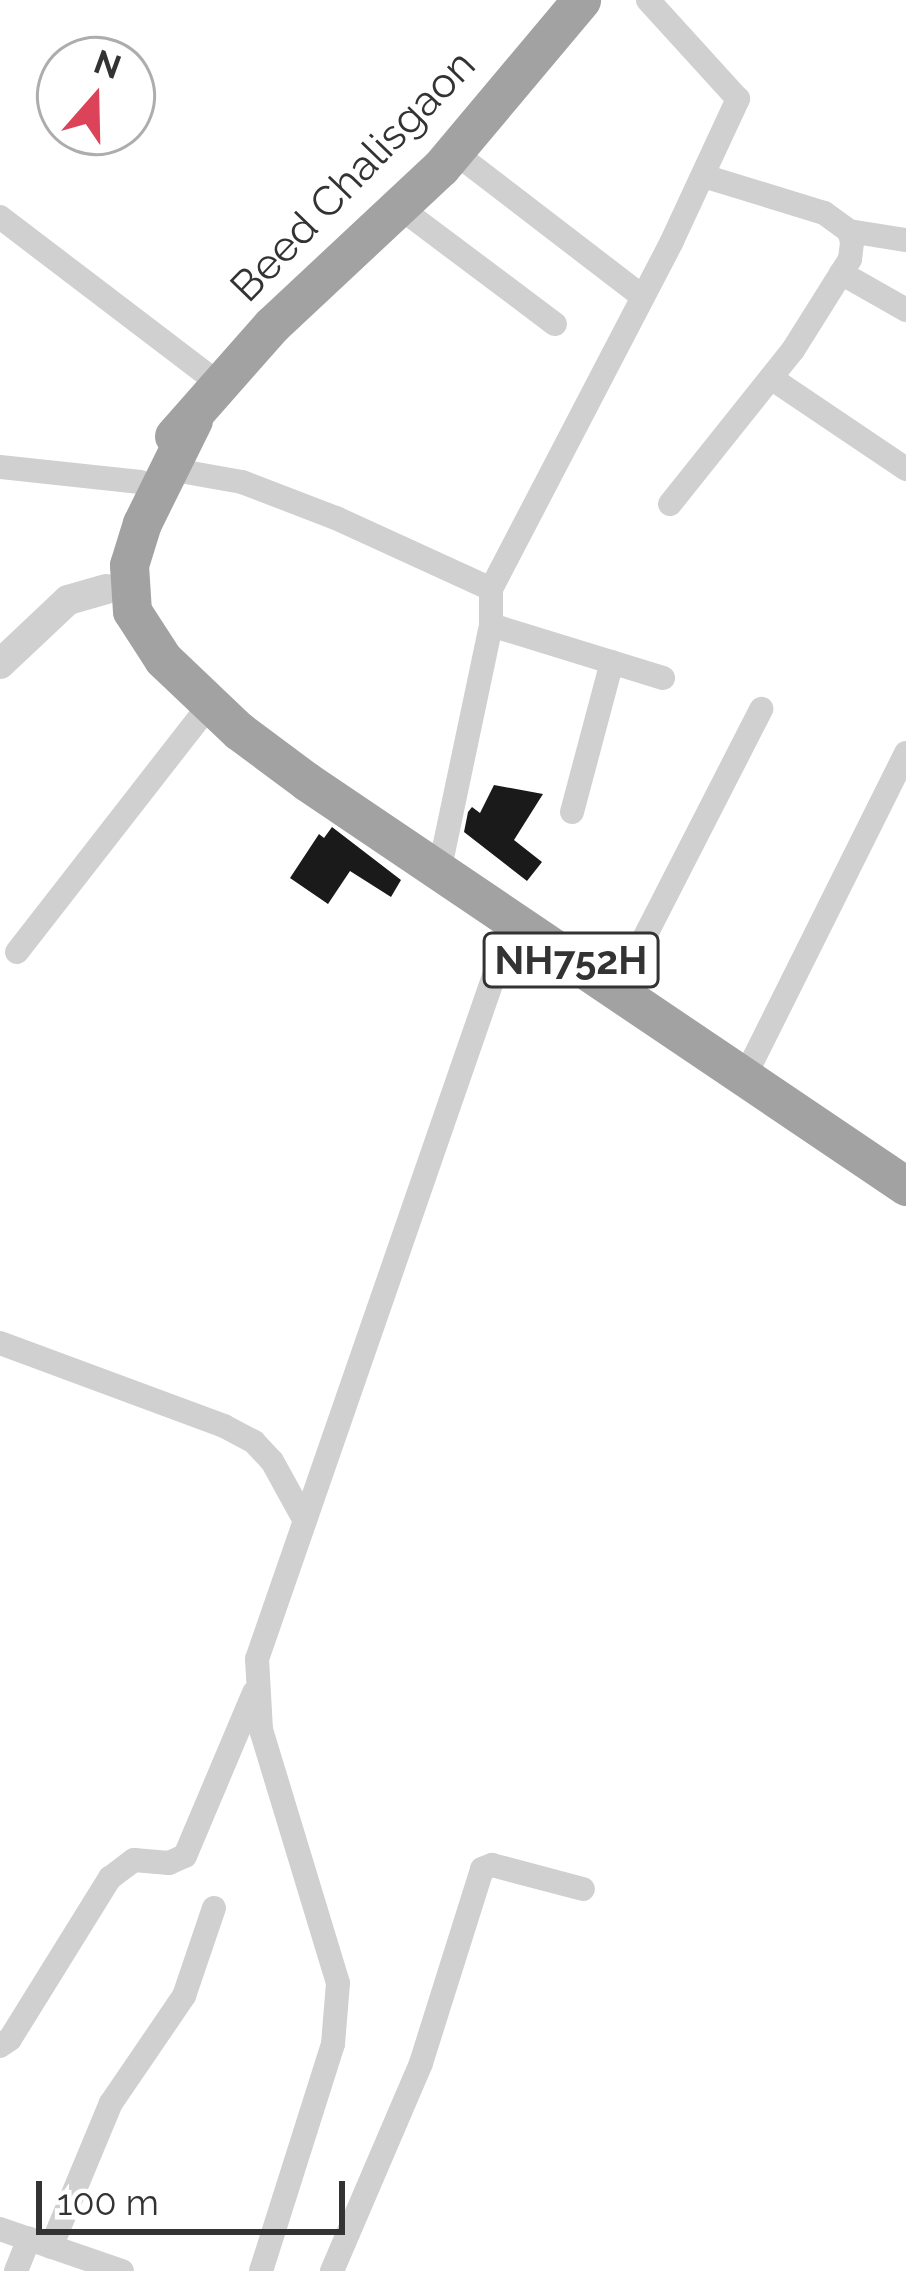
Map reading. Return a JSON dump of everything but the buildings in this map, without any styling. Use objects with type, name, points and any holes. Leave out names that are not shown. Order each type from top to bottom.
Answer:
[{"type":"highway","name":"Beed Chalisgaon","points":[[581,0],[454,152],[272,325],[193,420],[161,448],[134,544],[128,598],[148,642],[239,731],[439,872],[906,1186]]},
{"type":"highway","name":"Beed Chalisgaon","points":[[155,476],[115,541],[106,589],[112,623],[129,652],[201,716],[239,731]]},
{"type":"street","points":[[439,872],[491,626],[491,589],[704,176],[738,99],[648,0]]},
{"type":"street","points":[[454,152],[642,296]]},
{"type":"street","points":[[704,176],[824,213],[850,231],[906,240]]},
{"type":"street","points":[[399,207],[555,324]]},
{"type":"street","points":[[0,217],[222,386]]},
{"type":"street","points":[[670,504],[771,378],[841,273],[850,259],[850,231]]},
{"type":"street","points":[[841,273],[906,310]]},
{"type":"street","points":[[771,378],[906,470]]},
{"type":"street","points":[[0,467],[242,482],[336,518],[491,589]]},
{"type":"street","points":[[0,664],[68,600],[106,589]]},
{"type":"street","points":[[491,626],[663,677]]},
{"type":"street","points":[[572,812],[612,662]]},
{"type":"street","points":[[617,991],[760,709]]},
{"type":"street","points":[[17,952],[201,716]]},
{"type":"street","points":[[745,1076],[906,753]]},
{"type":"street","points":[[261,2271],[333,2044],[338,1982],[261,1730],[255,1691],[257,1659],[513,921]]},
{"type":"street","points":[[0,1343],[224,1426],[254,1442],[272,1461],[305,1521]]},
{"type":"street","points":[[0,2046],[10,2039],[110,1878],[134,1860],[169,1863],[185,1856],[255,1691]]},
{"type":"street","points":[[332,2271],[421,2062],[482,1869],[492,1865],[583,1889]]},
{"type":"street","points":[[16,2271],[40,2243],[111,2103],[184,1996],[214,1908]]},
{"type":"street","points":[[0,2229],[122,2271]]}]
